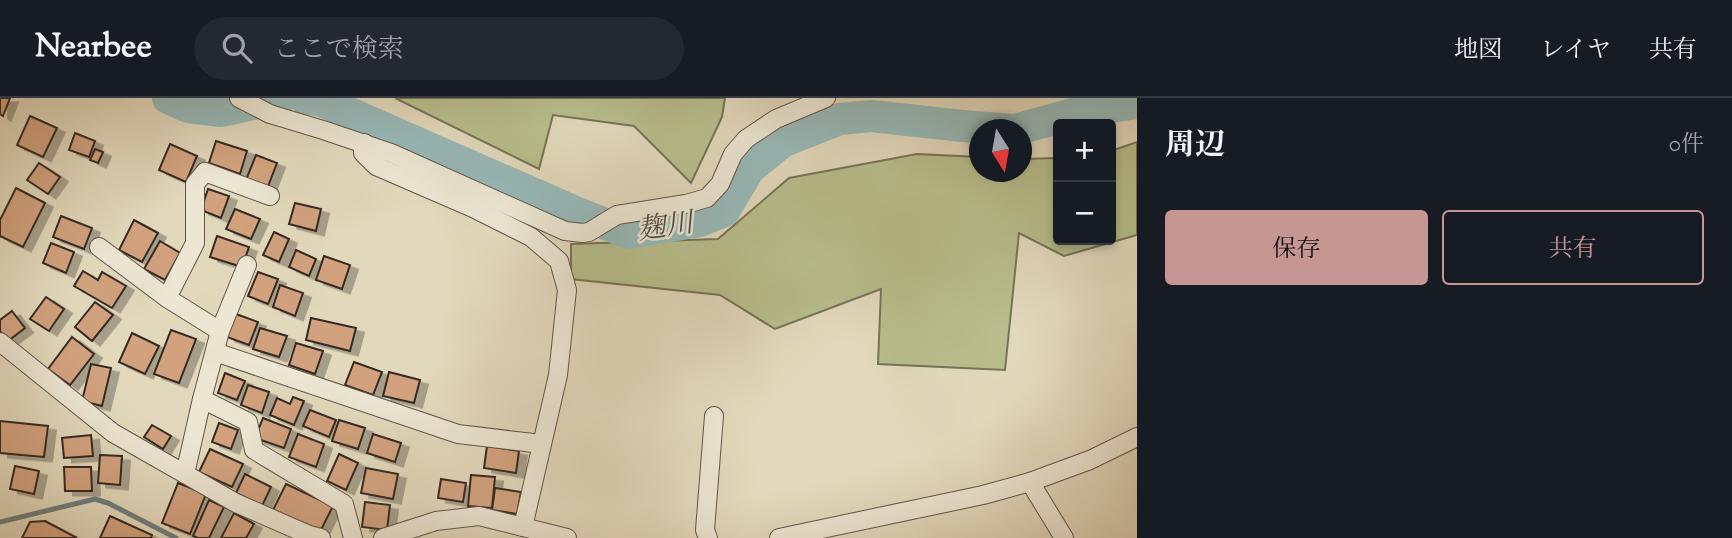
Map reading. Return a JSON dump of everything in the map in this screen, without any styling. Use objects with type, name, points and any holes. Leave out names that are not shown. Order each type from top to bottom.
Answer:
[{"type":"street","points":[[239,98],[270,114],[391,153],[565,231],[583,233],[617,215],[707,198],[720,184],[733,154],[746,139],[776,119],[825,98]]},
{"type":"street","points":[[364,143],[363,153],[376,166],[473,208],[531,237],[559,261],[567,290],[558,375],[523,527]]},
{"type":"street","points":[[167,298],[195,243],[195,184],[205,172],[270,197]]},
{"type":"street","points":[[99,247],[167,298],[220,331]]},
{"type":"street","points":[[186,474],[220,331],[247,265]]},
{"type":"street","points":[[0,342],[113,433],[236,503],[319,538]]},
{"type":"street","points":[[215,352],[458,434],[542,444]]},
{"type":"street","points":[[202,399],[248,422],[254,450],[344,504],[354,538]]},
{"type":"street","points":[[708,538],[705,530],[714,416]]},
{"type":"street","points":[[779,538],[983,495],[1030,482],[1090,460],[1137,437]]},
{"type":"street","points":[[1030,482],[1064,538]]},
{"type":"street","points":[[383,538],[436,521],[479,516],[567,538]]},
{"type":"green space","points":[[395,98],[725,98],[722,117],[691,183],[634,126],[553,115],[539,169]]},
{"type":"green space","points":[[1137,142],[1137,235],[1116,241],[1116,182],[1116,149]]},
{"type":"green space","points":[[917,154],[969,157],[969,182],[1032,182],[1032,159],[1053,158],[1053,245],[1102,245],[1064,256],[1019,233],[1005,370],[878,364],[881,289],[775,329],[720,295],[571,279],[571,244],[718,239],[789,178]]},
{"type":"building","points":[[0,98],[10,98],[3,116],[0,114]]},
{"type":"building","points":[[30,116],[57,128],[43,157],[17,145]]},
{"type":"building","points":[[75,133],[95,141],[89,157],[69,150]]},
{"type":"building","points":[[216,141],[247,151],[240,174],[209,163]]},
{"type":"building","points":[[170,144],[197,156],[186,182],[159,170]]},
{"type":"building","points":[[95,149],[103,152],[98,163],[90,160]]},
{"type":"building","points":[[256,155],[277,163],[267,189],[246,180]]},
{"type":"building","points":[[39,163],[60,177],[48,194],[27,180]]},
{"type":"building","points":[[16,188],[45,203],[23,247],[0,236],[0,220]]},
{"type":"building","points":[[208,189],[229,196],[221,218],[201,210]]},
{"type":"building","points":[[295,203],[321,209],[316,231],[289,224]]},
{"type":"building","points":[[235,209],[260,219],[251,239],[226,229]]},
{"type":"building","points":[[61,216],[92,228],[84,249],[53,237]]},
{"type":"building","points":[[134,220],[158,233],[142,262],[119,250]]},
{"type":"building","points":[[274,232],[289,239],[279,262],[263,255]]},
{"type":"building","points":[[217,236],[249,247],[242,267],[210,257]]},
{"type":"building","points":[[160,241],[180,253],[165,280],[144,269]]},
{"type":"building","points":[[51,243],[74,252],[66,273],[43,263]]},
{"type":"building","points":[[296,250],[316,259],[309,276],[289,267]]},
{"type":"building","points":[[324,256],[350,265],[342,289],[316,280]]},
{"type":"building","points":[[83,271],[98,280],[102,272],[126,286],[112,308],[74,286]]},
{"type":"building","points":[[258,272],[278,279],[268,304],[248,296]]},
{"type":"building","points":[[280,285],[303,293],[295,316],[273,307]]},
{"type":"building","points":[[46,297],[64,309],[49,331],[30,319]]},
{"type":"building","points":[[95,302],[113,315],[92,341],[75,327]]},
{"type":"building","points":[[12,311],[25,328],[8,341],[0,331],[0,320]]},
{"type":"building","points":[[236,314],[258,322],[249,345],[227,337]]},
{"type":"building","points":[[311,318],[356,328],[350,351],[306,340]]},
{"type":"building","points":[[260,328],[287,336],[279,357],[253,349]]},
{"type":"building","points":[[171,330],[196,339],[179,383],[154,374]]},
{"type":"building","points":[[132,333],[159,346],[145,374],[119,362]]},
{"type":"building","points":[[72,337],[94,354],[70,385],[48,369]]},
{"type":"building","points":[[296,343],[323,351],[315,374],[289,365]]},
{"type":"building","points":[[354,362],[382,372],[373,395],[345,385]]},
{"type":"building","points":[[91,364],[111,368],[102,406],[82,401]]},
{"type":"building","points":[[389,372],[420,380],[414,403],[383,396]]},
{"type":"building","points":[[225,373],[245,381],[237,400],[218,393]]},
{"type":"building","points":[[248,385],[269,392],[262,413],[241,405]]},
{"type":"building","points":[[293,397],[304,401],[294,425],[270,415],[277,398],[290,404]]},
{"type":"building","points":[[310,410],[336,420],[329,437],[303,426]]},
{"type":"building","points":[[263,418],[291,429],[284,448],[255,438]]},
{"type":"building","points":[[339,420],[365,428],[358,449],[332,441]]},
{"type":"building","points":[[0,421],[48,426],[44,457],[0,453]]},
{"type":"building","points":[[219,423],[238,430],[231,449],[212,442]]},
{"type":"building","points":[[152,425],[171,436],[163,449],[144,437]]},
{"type":"building","points":[[298,434],[324,444],[316,467],[289,457]]},
{"type":"building","points":[[373,434],[401,443],[395,462],[367,453]]},
{"type":"building","points":[[91,435],[93,456],[64,458],[62,438]]},
{"type":"building","points":[[487,446],[519,451],[516,473],[484,468]]},
{"type":"building","points":[[210,449],[243,464],[232,487],[199,472]]},
{"type":"building","points":[[339,454],[358,463],[346,490],[327,481]]},
{"type":"building","points":[[100,455],[122,456],[120,485],[98,483]]},
{"type":"building","points":[[15,466],[39,471],[34,494],[10,489]]},
{"type":"building","points":[[64,467],[91,467],[92,491],[65,491]]},
{"type":"building","points":[[366,468],[398,474],[393,499],[361,493]]},
{"type":"building","points":[[245,474],[271,487],[262,506],[236,493]]},
{"type":"building","points":[[471,475],[495,477],[492,508],[468,506]]},
{"type":"building","points":[[441,479],[466,483],[463,502],[438,498]]},
{"type":"building","points":[[178,483],[206,494],[190,534],[162,523]]},
{"type":"building","points":[[286,484],[333,506],[320,532],[273,510]]},
{"type":"building","points":[[495,488],[521,492],[517,514],[492,510]]},
{"type":"building","points":[[209,500],[224,507],[209,538],[198,538],[193,536]]},
{"type":"building","points":[[365,502],[390,505],[387,530],[362,527]]},
{"type":"building","points":[[234,513],[254,524],[246,538],[221,538]]},
{"type":"building","points":[[110,516],[152,535],[151,538],[100,538]]},
{"type":"building","points":[[45,521],[77,538],[22,538],[30,522]]},
{"type":"waterway","name":"麹川","points":[[168,98],[188,107],[221,111],[281,98]]},
{"type":"waterway","name":"麹川","points":[[305,98],[322,101],[628,233],[700,221],[724,211],[749,169],[782,142],[840,119],[871,116],[969,126]]},
{"type":"waterway","name":"麹川","points":[[1032,125],[1084,111],[1137,103]]},
{"type":"waterway","points":[[0,522],[95,499],[176,538]]}]
